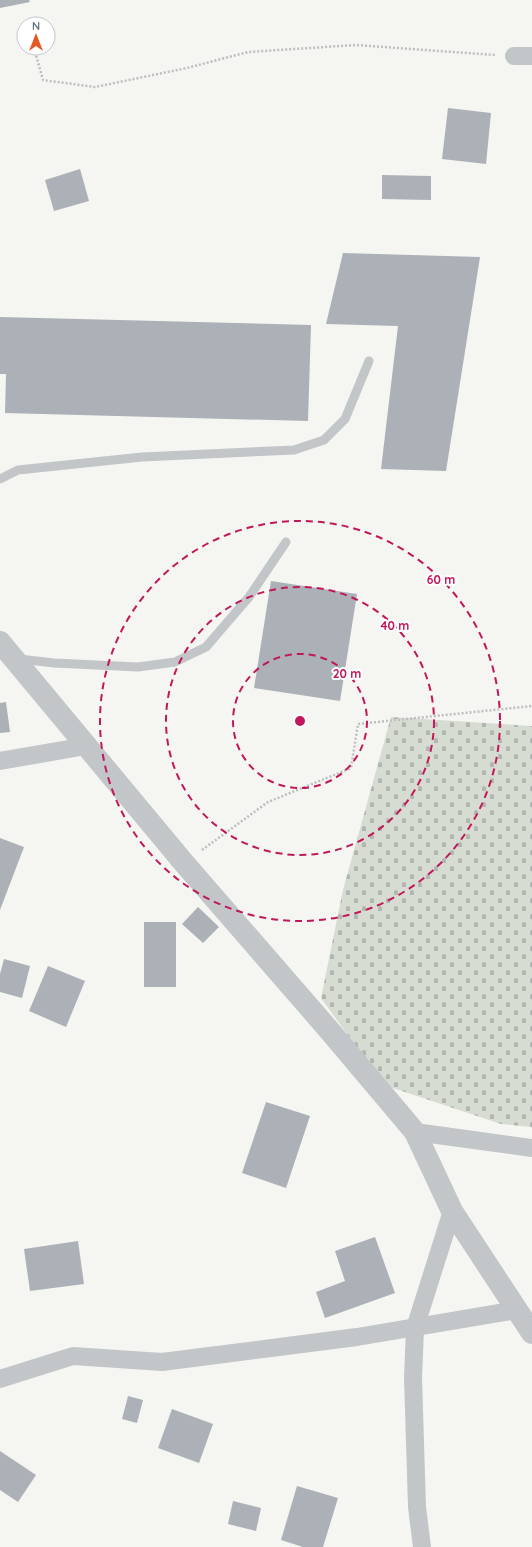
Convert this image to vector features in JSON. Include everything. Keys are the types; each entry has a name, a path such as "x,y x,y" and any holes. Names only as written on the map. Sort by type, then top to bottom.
{"street":[{"path":"514,56 532,56"},
{"path":"0,642 184,863 329,1030 415,1132 452,1211 532,1333"},
{"path":"0,761 86,746"},
{"path":"415,1132 532,1148"},
{"path":"422,1547 417,1507 413,1378 415,1328 452,1211"},
{"path":"0,1380 73,1356 162,1362 415,1328 517,1310"}],"lane":[{"path":"0,479 18,470 134,458 294,450 324,440 345,418 369,361"},
{"path":"14,659 54,663 138,667 175,662 206,647 249,596 286,542"}],"path":[{"path":"36,56 43,80 95,87 187,68 248,52 356,45 514,56"},
{"path":"184,863 268,802 351,768 358,724 532,706"}],"green space":[{"path":"391,717 532,726 532,1127 501,1124 384,1085 321,998 343,890"}],"building":[{"path":"0,0 29,0 30,2 0,8"},
{"path":"448,108 491,113 486,164 442,159"},
{"path":"80,169 89,201 54,211 45,180"},
{"path":"382,175 431,176 431,200 382,199"},
{"path":"343,253 480,257 446,471 381,469 398,326 326,324"},
{"path":"0,317 311,325 308,421 5,413 6,374 0,374"},
{"path":"271,581 357,594 340,701 254,688"},
{"path":"6,702 10,732 0,733 0,703"},
{"path":"0,838 24,847 0,910"},
{"path":"198,907 219,927 203,943 182,924"},
{"path":"144,922 176,922 176,987 144,987"},
{"path":"4,959 30,966 22,998 0,992 0,974"},
{"path":"48,966 85,981 66,1027 29,1011"},
{"path":"266,1102 310,1116 286,1188 242,1173"},
{"path":"375,1237 395,1293 325,1318 316,1292 345,1281 335,1251"},
{"path":"78,1241 84,1284 30,1291 24,1249"},
{"path":"128,1396 143,1400 137,1423 122,1419"},
{"path":"172,1409 213,1424 199,1463 158,1448"},
{"path":"0,1451 36,1475 18,1502 0,1490"},
{"path":"297,1486 338,1498 323,1547 303,1547 281,1540"},
{"path":"233,1501 261,1508 256,1531 228,1524"}]}
